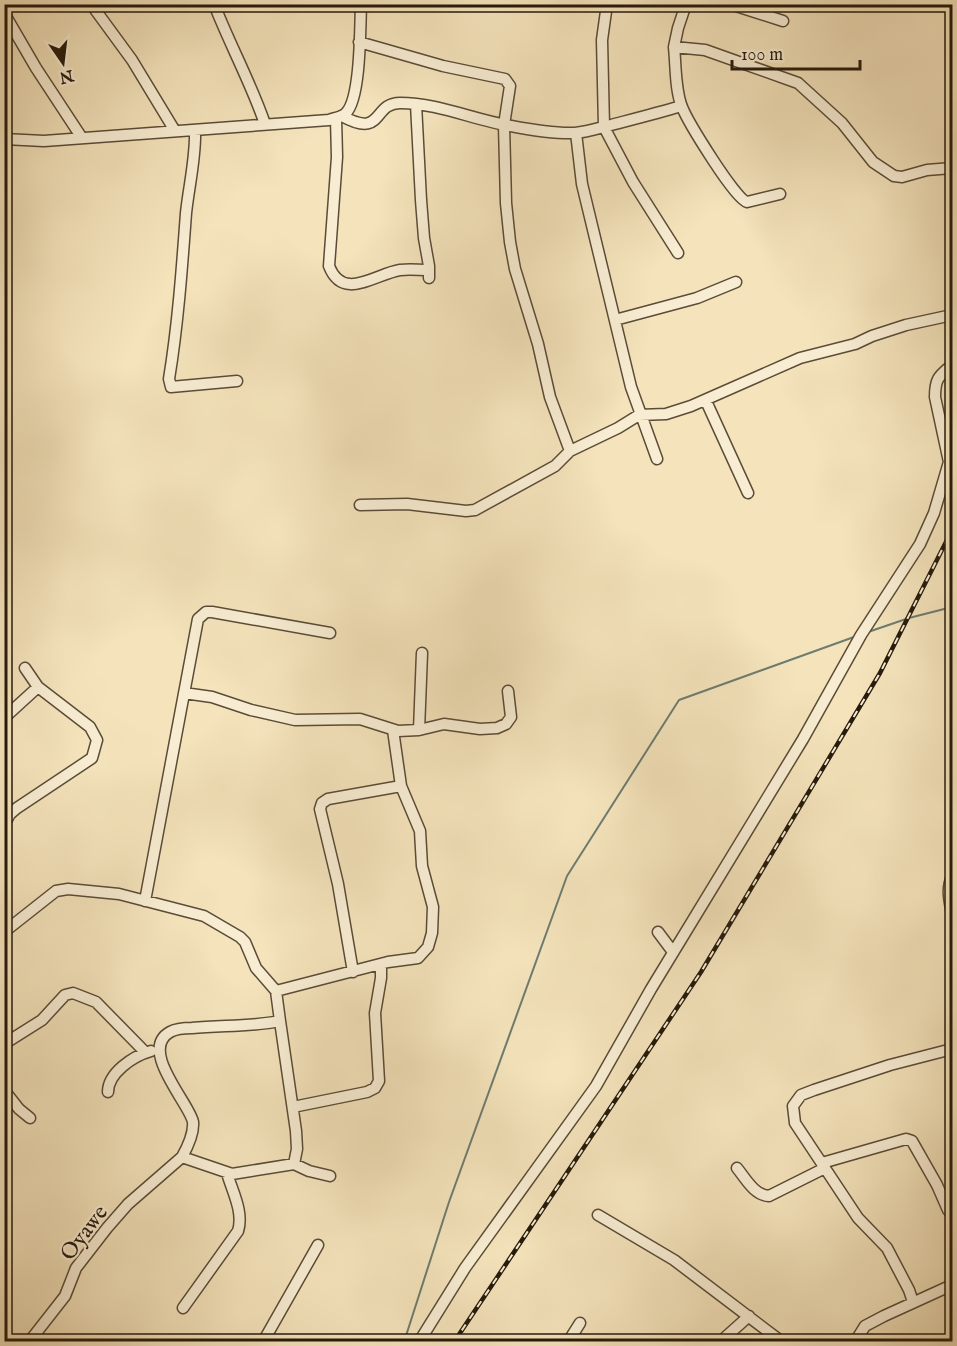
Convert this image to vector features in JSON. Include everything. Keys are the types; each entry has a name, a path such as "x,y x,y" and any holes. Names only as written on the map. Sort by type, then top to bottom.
{"street":[{"path":"91,4 132,60 175,131"},
{"path":"214,4 265,124"},
{"path":"361,4 355,91 351,107 339,117 329,266 334,277 347,285 373,280 400,270 429,274 424,238 416,104"},
{"path":"607,4 602,40 604,127 633,182 678,253"},
{"path":"686,4 674,47 681,106 708,156 742,201 747,202 780,194"},
{"path":"730,4 783,21"},
{"path":"4,13 36,68 82,138"},
{"path":"359,42 443,66 505,79 510,86 504,124 506,203 510,242 515,269 538,344 550,397 570,451"},
{"path":"674,47 705,50 798,83 842,123 873,162 894,176 902,177 927,170 952,168"},
{"path":"4,140 44,141 339,117 366,125 375,121 382,110 393,104 416,104 504,124 576,133 681,106"},
{"path":"195,130 177,330 169,379 171,387 237,381"},
{"path":"576,133 582,184 631,387 639,415 657,459"},
{"path":"615,320 697,298 736,282"},
{"path":"360,505 407,504 475,510 555,466 570,451 618,428 639,415 666,414 706,401 800,358 855,344 906,325 952,315"},
{"path":"419,1341 465,1268 597,1086 673,952 803,739 861,635 920,544 934,513 949,462 935,397 935,386 937,378 952,365"},
{"path":"706,401 748,493"},
{"path":"145,901 198,619 206,612 212,612 330,633"},
{"path":"419,730 422,653"},
{"path":"4,825 10,814 17,808 92,758 97,740 90,727 38,687 25,668"},
{"path":"4,718 38,687"},
{"path":"184,693 212,697 251,710 295,720 360,719 393,729 419,730 444,724 480,729 497,728 506,724 511,717 508,691"},
{"path":"276,991 381,964 411,960 422,955 428,947 433,923 433,907 422,866 420,831 401,786 393,729"},
{"path":"353,972 338,885 320,809 322,803 328,800 401,786"},
{"path":"952,877 949,883 952,915"},
{"path":"4,932 56,891 68,889 119,894 204,916 240,937 245,942 256,968 276,991 293,1107 297,1149 294,1164"},
{"path":"658,932 673,952"},
{"path":"293,1107 367,1092 375,1088 379,1081 375,1013 381,964"},
{"path":"4,1044 42,1020 65,995 73,993 96,1002 145,1052"},
{"path":"280,1021 178,1029 170,1032 161,1041 163,1062 171,1085 191,1115 193,1122 182,1157 226,1173 240,1173 294,1164 309,1172 330,1176"},
{"path":"108,1092 108,1083 131,1060 145,1052 160,1048"},
{"path":"913,1302 886,1248 858,1218 795,1123 793,1106 801,1095 890,1065 952,1049"},
{"path":"4,1090 19,1109 30,1118"},
{"path":"737,1168 759,1194 765,1196 824,1166 906,1139 912,1141 952,1214"},
{"name":"Oyawe","path":"29,1341 65,1296 80,1262 107,1228 128,1204 182,1157"},
{"path":"183,1308 238,1231 240,1213 226,1173"},
{"path":"598,1215 674,1260 782,1341"},
{"path":"263,1341 318,1245"},
{"path":"855,1341 865,1326 952,1285"},
{"path":"720,1341 749,1316"},
{"path":"572,1340 580,1323"}],"waterway":[{"path":"868,632 952,607"},
{"path":"404,1342 449,1202 567,876 679,700 854,637"}],"railway":[{"path":"454,1342 701,972 880,673 952,530"}]}
